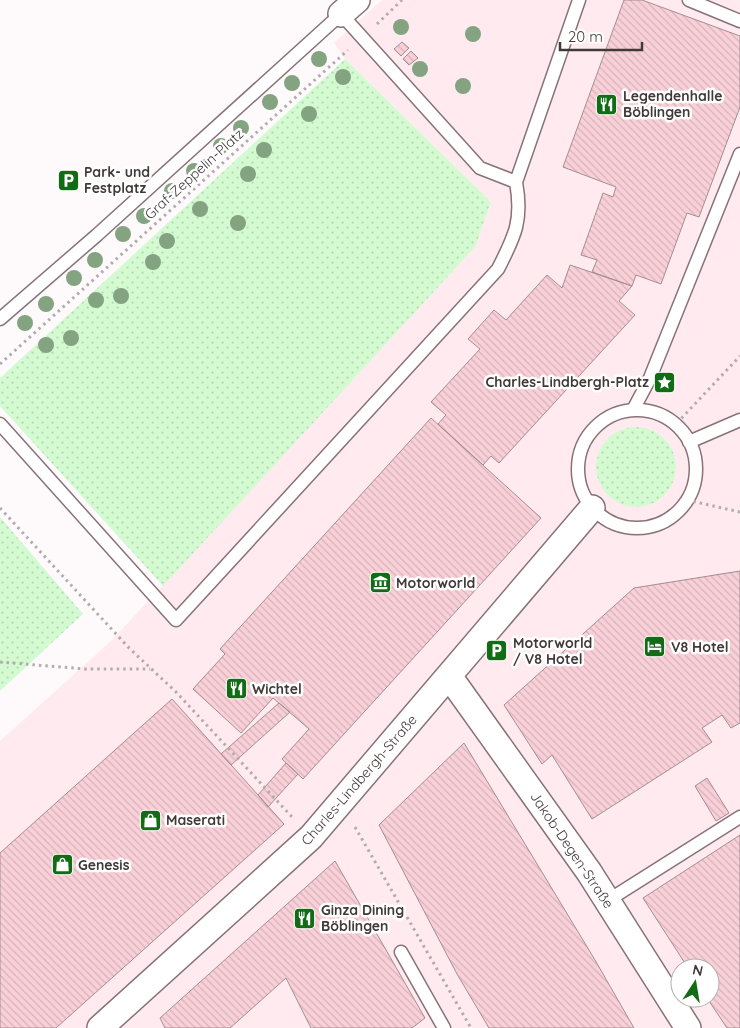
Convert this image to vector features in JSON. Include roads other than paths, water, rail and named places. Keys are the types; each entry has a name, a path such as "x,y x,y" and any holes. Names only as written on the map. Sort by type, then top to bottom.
{"street":[{"name":"Charles-Lindbergh-Straße","path":"107,1026 311,838 592,508"},
{"name":"Jakob-Degen-Straße","path":"449,676 589,872 688,1028"}],"lane":[{"path":"0,424 176,620 498,269 515,236 520,205 516,182 579,0"},
{"path":"689,0 740,21"},
{"path":"0,319 97,235 349,7 362,37 480,168 516,182"},
{"path":"633,410 650,378 740,154"},
{"path":"633,410 647,410 677,423 690,442 696,461 695,481 687,500 672,516 653,526 631,528 610,522 592,508 582,492 577,474 578,455 586,438 598,423 614,414 633,410"},
{"path":"690,442 740,420"},
{"path":"607,901 740,817"},
{"path":"401,952 444,1028"}],"place":[{"name":"Legendenhalle Böblingen","path":"607,104"},
{"name":"Park- und Festplatz","path":"68,180"},
{"name":"Charles-Lindbergh-Platz","path":"665,382"},
{"name":"Motorworld","path":"380,583"},
{"name":"V8 Hotel","path":"655,647"},
{"name":"Motorworld / V8 Hotel","path":"497,651"},
{"name":"Wichtel","path":"236,689"},
{"name":"Maserati","path":"150,820"},
{"name":"Genesis","path":"62,865"},
{"name":"Ginza Dining Böblingen","path":"305,918"}]}
